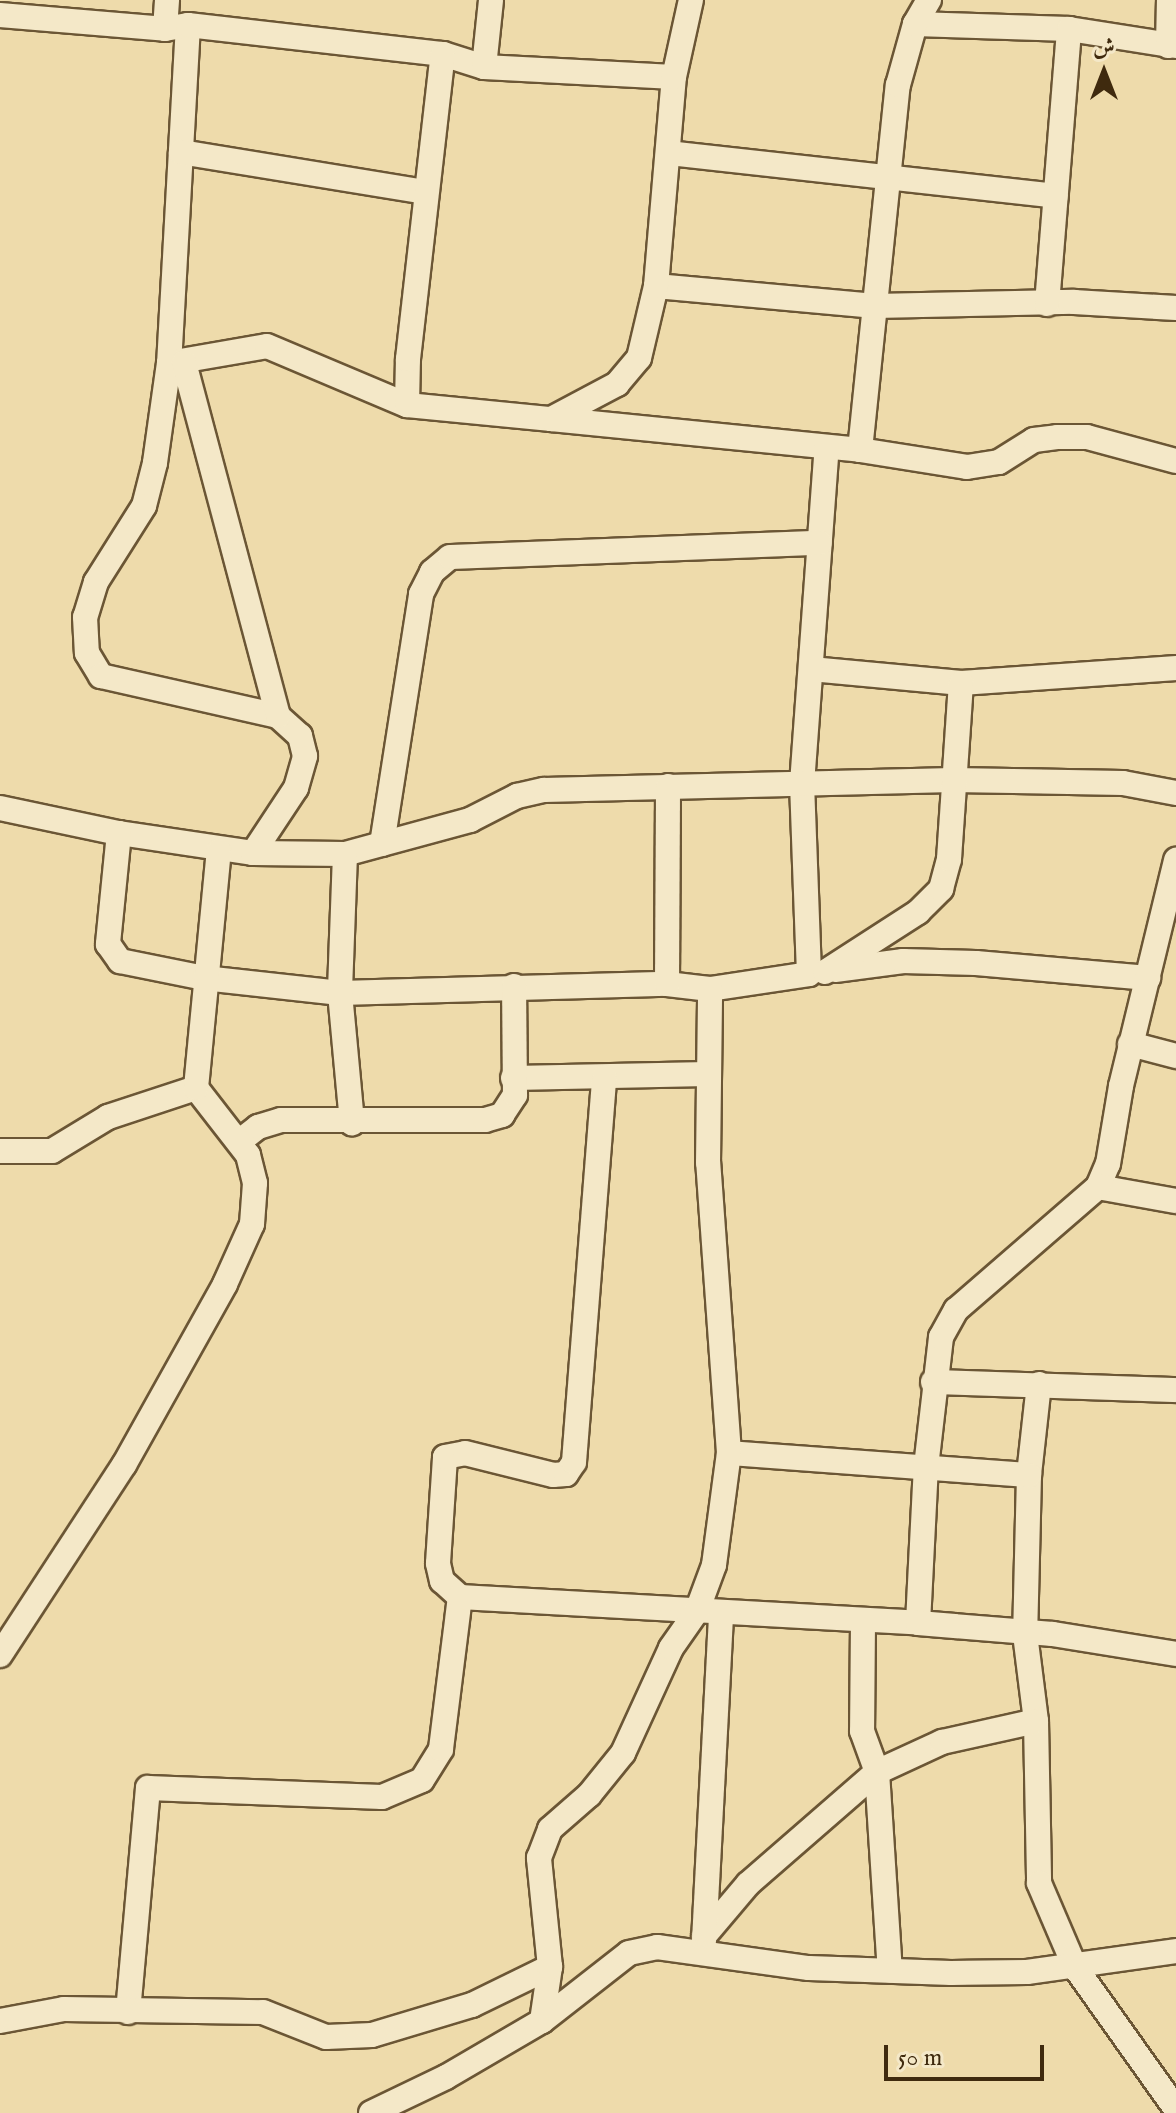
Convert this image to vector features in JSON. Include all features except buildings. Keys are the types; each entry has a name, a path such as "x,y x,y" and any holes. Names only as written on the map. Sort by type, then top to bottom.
{"street":[{"path":"167,0 176,27 181,152 177,362 144,506 96,582 85,617 87,653 101,676 278,716 300,736 305,756 296,788 253,853"},
{"path":"484,67 491,0"},
{"path":"551,419 617,384 639,358 656,286 674,77 691,0"},
{"path":"860,450 898,85 915,24 929,0"},
{"path":"915,24 1069,29 1172,46 1169,0"},
{"path":"0,15 32,10 443,54 484,67 674,77"},
{"path":"1047,304 1069,29"},
{"path":"407,405 426,192 443,54"},
{"path":"181,152 426,192"},
{"path":"668,153 1056,196"},
{"path":"656,286 875,306 1047,304 1176,308"},
{"path":"177,362 267,346 407,405 860,450 982,467 1034,440 1087,437 1176,461"},
{"path":"177,362 278,716"},
{"path":"817,973 802,784 827,447"},
{"path":"382,844 421,594 432,572 450,557 820,543"},
{"path":"811,669 961,683 1176,668"},
{"path":"817,973 918,912 941,889 949,859 961,683"},
{"path":"0,808 219,851 345,854 470,820 517,796 544,790 953,780 1123,783 1176,793"},
{"path":"667,984 668,786"},
{"path":"119,833 108,944 112,956 204,978 340,993 667,984 710,989 903,961 1148,978"},
{"path":"0,1655 124,1465 244,1243 255,1183 240,1141 196,1088 204,978 219,851"},
{"path":"345,854 340,993 352,1123"},
{"path":"918,1623 926,1467 933,1382 941,1337 956,1310 1098,1187 1108,1164 1130,1044 1171,905 1176,860"},
{"path":"240,1141 269,1121 485,1120 502,1115 515,1095 514,986"},
{"path":"704,1945 709,1612 729,1453 708,1163 710,989"},
{"path":"1130,1044 1176,1056"},
{"path":"513,1078 708,1074"},
{"path":"604,1077 574,1462 566,1474 553,1475 465,1453 445,1457 438,1563 442,1581 460,1597 918,1623 1176,1654"},
{"path":"0,1151 52,1151 108,1117 196,1088"},
{"path":"1098,1187 1176,1201"},
{"path":"933,1382 1176,1390"},
{"path":"1039,1384 1029,1475 1025,1634 1036,1721 1039,1883 1075,1967 1176,2109"},
{"path":"729,1453 1029,1475"},
{"path":"128,2012 148,1788 382,1797 422,1780 441,1749 460,1597"},
{"path":"542,2021 550,1967 539,1858 550,1829 589,1795 623,1753 671,1648 709,1612"},
{"path":"863,1622 862,1731 877,1772 890,1971"},
{"path":"704,1945 748,1884 877,1772 942,1742 1036,1721"},
{"path":"371,2113 446,2077 542,2021 629,1953 657,1947 704,1945 809,1968 890,1971 1027,1972 1176,1951"},
{"path":"0,2021 64,2009 263,2012 326,2037 372,2035 472,2005 550,1967"}]}
